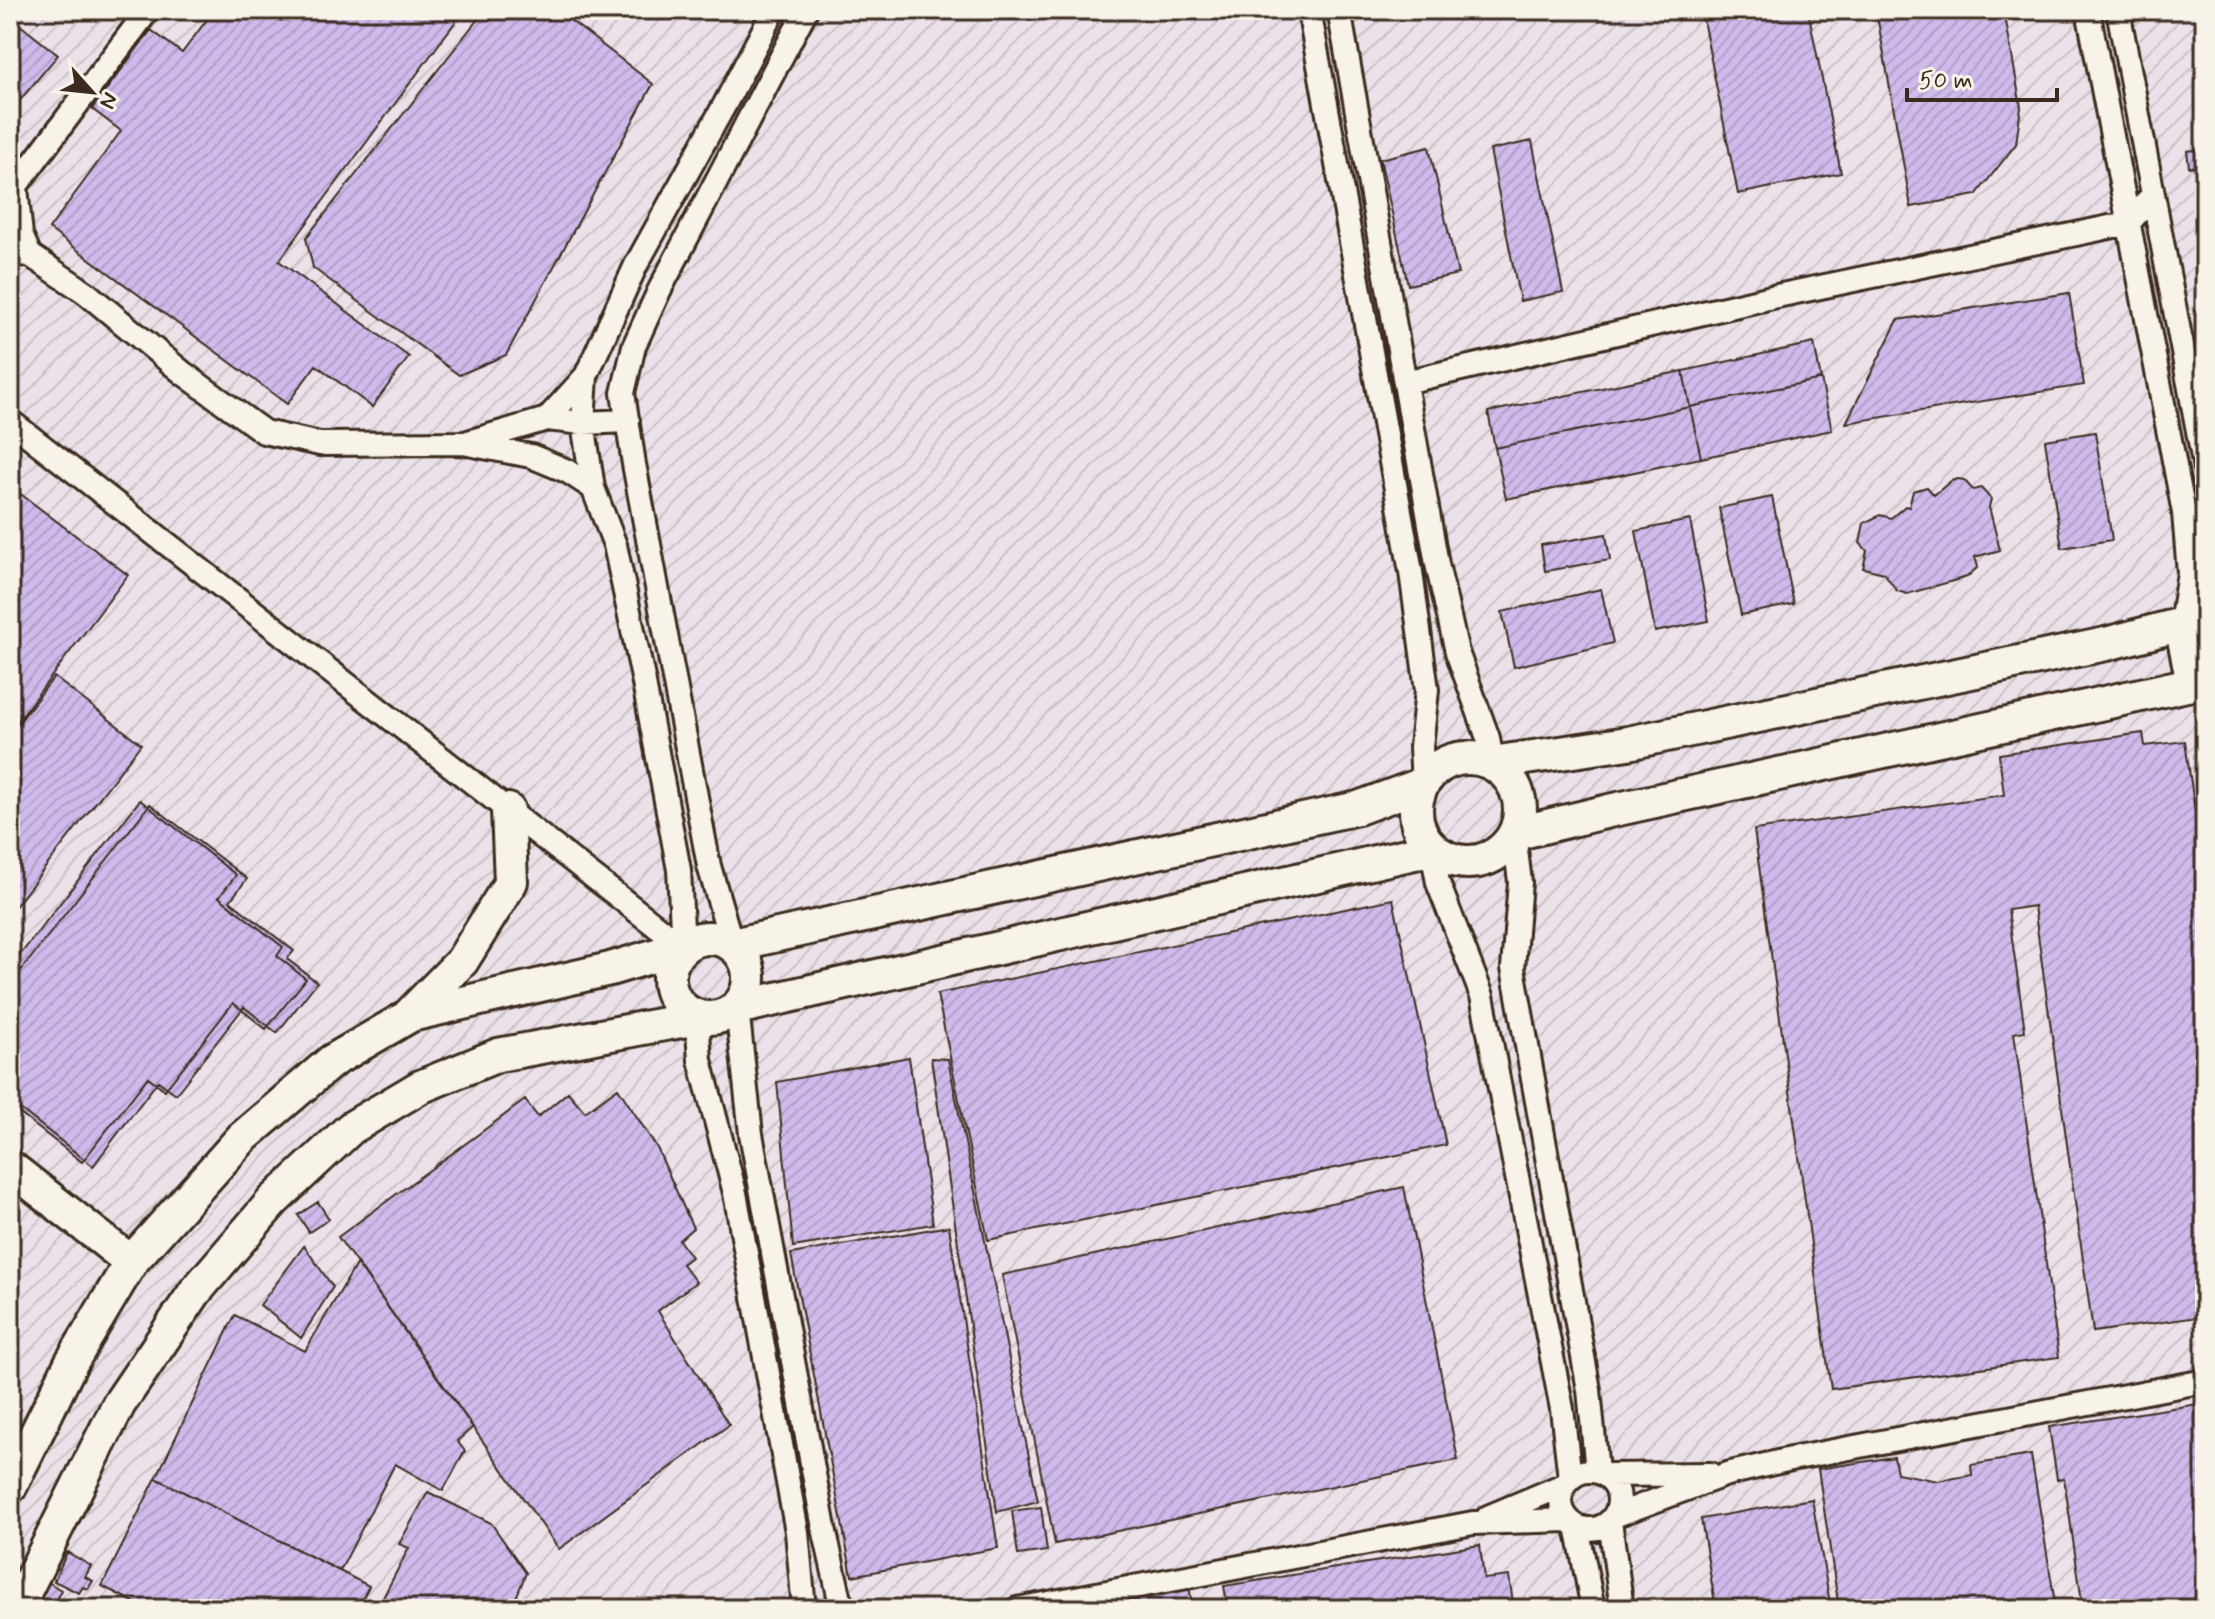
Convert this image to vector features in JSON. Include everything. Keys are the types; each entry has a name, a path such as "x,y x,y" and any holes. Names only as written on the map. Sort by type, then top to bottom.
{"street":[{"path":"148,10 13,191 21,235 20,254 85,292 183,373 264,432 320,444 463,443 531,456 567,471 593,488"},
{"path":"547,419 586,376 636,265 774,10"},
{"path":"732,945 709,866 623,393 634,346 659,291 806,10"},
{"path":"732,945 1358,808 1423,784 1441,765 1458,759 1475,758 1492,763 1508,776 1519,798 1519,818 1510,842 1497,854 1465,863 1447,859 1432,849 1421,834 1416,813 1423,784 1421,747 1427,690 1411,572 1309,10"},
{"path":"1339,10 1437,564 1457,652 1488,738 1492,763"},
{"path":"1514,834 2199,682 2184,513 2088,10"},
{"path":"2118,10 2205,468"},
{"path":"1405,382 1772,297 2129,223 2153,194"},
{"path":"586,376 583,423 593,488 615,545 679,870 683,947 669,969 669,984 675,1002 697,1018"},
{"path":"463,443 547,419 583,423 628,421"},
{"path":"10,421 683,947"},
{"path":"1492,763 1628,743 2106,644 2193,621"},
{"path":"10,1487 71,1363 131,1262 242,1138 332,1061 406,1018 462,961 511,882 508,810"},
{"path":"1514,834 1520,882 1513,968 1589,1390 1601,1473 1614,1482 1618,1492 1619,1501 1612,1519 1622,1609"},
{"path":"16,1609 119,1404 195,1292 273,1201 351,1128 420,1087 498,1055 697,1018 720,1018 737,1008 1432,849"},
{"path":"1432,849 1438,883 1482,996 1562,1409 1567,1482 1561,1504 1573,1523 1593,1609"},
{"path":"406,1018 610,969 683,947 696,940 723,940 745,960 750,977 745,996 737,1008 751,1134 824,1528 842,1609"},
{"path":"697,1018 700,1060 735,1193 797,1532 804,1609"},
{"path":"10,1167 131,1262"},
{"path":"1017,1609 1473,1523 1573,1523 1596,1528 1727,1474 2205,1381"},
{"path":"1473,1523 1567,1482 1587,1470 1601,1473 1727,1474"}],"shaded area":[{"path":"10,10 2205,10 2205,1609 10,1609"}],"building":[{"path":"214,10 464,10 279,261 409,357 372,407 316,365 287,404 49,229 121,131 92,109 151,30 182,53"},
{"path":"485,10 557,10 653,84 506,355 459,375 313,268 306,238"},
{"path":"1701,10 1808,10 1841,173 1738,194"},
{"path":"1876,10 2004,10 2021,107 2016,144 1976,195 1911,207"},
{"path":"10,17 58,55 10,112"},
{"path":"1532,141 1563,292 1520,301 1490,150"},
{"path":"1429,147 1458,274 1408,285 1380,159"},
{"path":"2205,149 2205,165 2189,167 2187,151"},
{"path":"2069,293 2084,385 1846,423 1898,320"},
{"path":"1814,343 1821,379 1690,407 1683,371"},
{"path":"1683,371 1690,407 1495,448 1488,412"},
{"path":"1821,379 1832,430 1701,458 1690,407"},
{"path":"1690,407 1701,458 1506,499 1495,448"},
{"path":"2095,432 2112,540 2062,548 2045,440"},
{"path":"1958,479 1964,480 1973,490 1981,488 1991,499 1989,507 2000,550 1975,557 1978,567 1967,577 1907,594 1897,591 1884,573 1863,568 1867,551 1860,543 1864,523 1880,515 1891,518 1905,506 1909,507 1913,491 1927,487 1934,495"},
{"path":"10,486 128,575 10,731"},
{"path":"1772,497 1794,604 1741,615 1719,508"},
{"path":"1690,520 1709,621 1655,632 1636,531"},
{"path":"1606,534 1610,560 1545,571 1541,545"},
{"path":"1601,589 1613,643 1514,667 1502,612"},
{"path":"54,677 141,744 10,913 10,734"},
{"path":"2143,733 2145,746 2185,741 2205,882 2205,1316 2093,1332 2034,906 2008,910 2025,1031 2014,1033 2059,1357 1831,1389 1754,830 2004,795 1999,754"},
{"path":"140,800 236,875 219,897 283,947 277,956 306,979 266,1029 233,1003 165,1090 148,1077 82,1162 10,1106 10,968"},
{"path":"150,804 247,879 230,901 294,951 287,959 317,982 277,1033 244,1007 176,1094 158,1081 93,1166 10,1101 10,985"},
{"path":"1393,899 1446,1145 988,1240 937,994"},
{"path":"909,1057 933,1224 793,1247 777,1082"},
{"path":"931,1058 948,1059 1038,1501 997,1512"},
{"path":"618,1088 657,1148 693,1228 679,1240 691,1257 682,1264 696,1282 658,1311 729,1425 559,1549 338,1237 525,1100 538,1117 568,1092 585,1112"},
{"path":"1404,1187 1458,1460 1055,1544 1002,1275"},
{"path":"318,1202 329,1219 309,1232 298,1215"},
{"path":"949,1226 998,1548 852,1576 791,1254"},
{"path":"304,1246 333,1287 301,1338 260,1305"},
{"path":"357,1263 473,1427 457,1441 465,1451 443,1491 395,1464 340,1571 156,1478 235,1315 305,1351"},
{"path":"2205,1403 2205,1609 2083,1609 2064,1478 2057,1479 2049,1427"},
{"path":"2031,1455 2056,1609 1839,1609 1818,1469 1894,1457 1897,1473 1938,1481 1972,1475 1971,1465"},
{"path":"156,1478 369,1586 357,1609 147,1609 102,1586"},
{"path":"428,1492 491,1523 526,1573 514,1609 377,1609 409,1548 399,1544"},
{"path":"1812,1499 1831,1609 1716,1609 1701,1519"},
{"path":"1041,1507 1047,1551 1018,1555 1012,1511"},
{"path":"1480,1545 1484,1579 1509,1576 1514,1609 1228,1609 1224,1586"},
{"path":"67,1552 91,1566 85,1577 93,1581 88,1589 83,1587 79,1593 54,1581"},
{"path":"48,1582 61,1590 51,1609 35,1609"},
{"path":"1189,1586 1193,1609 1078,1609"}]}
